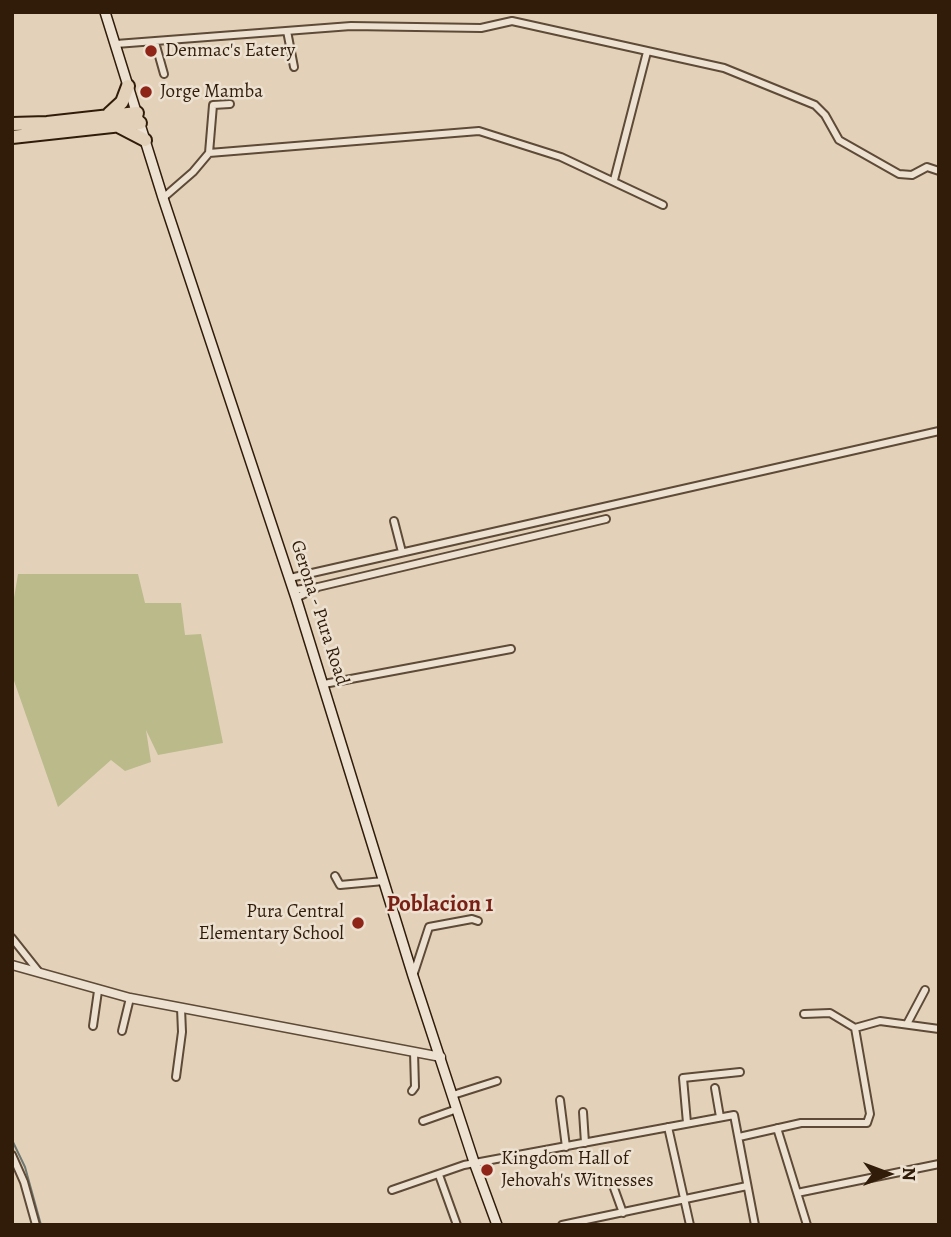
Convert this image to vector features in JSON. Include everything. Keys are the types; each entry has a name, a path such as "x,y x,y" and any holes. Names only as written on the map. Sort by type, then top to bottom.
{"highway":[{"path":"109,114 122,102 128,86"},
{"path":"12,124 109,114 139,118"},
{"path":"12,115 58,121"},
{"path":"12,137 116,126 139,118"},
{"path":"116,126 145,139"}],"main road":[{"name":"Gerona - Pura Road","path":"106,12 163,198 324,684 413,976 497,1225"}],"street":[{"path":"116,44 351,26 481,28 512,21 718,66 814,105 825,116 839,140 899,174 912,175 927,167 939,171"},
{"path":"287,31 294,67"},
{"path":"155,42 164,74"},
{"path":"614,180 647,52"},
{"path":"163,198 193,172 209,153 213,105 230,104"},
{"path":"209,153 479,131 561,157 663,205"},
{"path":"290,578 939,431"},
{"path":"295,594 606,519"},
{"path":"394,521 402,552"},
{"path":"324,684 512,649"},
{"path":"335,876 340,885 384,881"},
{"path":"413,976 429,927 472,919 478,921"},
{"path":"12,938 40,974"},
{"path":"12,965 130,998 441,1057"},
{"path":"907,1024 925,990"},
{"path":"93,1026 98,991"},
{"path":"122,1031 130,998"},
{"path":"176,1077 182,1032 181,1007"},
{"path":"804,1014 830,1013 855,1028 880,1021 939,1029"},
{"path":"738,1137 801,1123 863,1124 869,1121 855,1028"},
{"path":"412,1091 415,1087 414,1052"},
{"path":"687,1124 683,1078 740,1072"},
{"path":"453,1095 497,1081"},
{"path":"715,1088 720,1117"},
{"path":"560,1100 566,1147"},
{"path":"423,1121 457,1110"},
{"path":"583,1112 585,1143"},
{"path":"392,1190 464,1165 734,1115 754,1224"},
{"path":"668,1127 690,1225"},
{"path":"777,1128 807,1225"},
{"path":"12,1156 24,1182 36,1225"},
{"path":"797,1193 939,1164"},
{"path":"439,1175 457,1225"},
{"path":"562,1225 747,1186"},
{"path":"614,1188 623,1213"}],"green space":[{"path":"18,574 138,574 145,603 181,603 185,635 201,634 223,743 158,755 146,730 151,762 125,771 111,760 58,807 12,675 12,610"}],"waterway":[{"path":"12,1140 25,1167 41,1225"}],"place":[{"name":"Denmac's Eatery","path":"151,51"},
{"name":"Jorge Mamba","path":"146,92"},
{"name":"Pura Central Elementary School","path":"358,923"},
{"name":"Kingdom Hall of Jehovah's Witnesses","path":"487,1170"}],"district":[{"name":"Poblacion 1","path":"440,905"}]}
